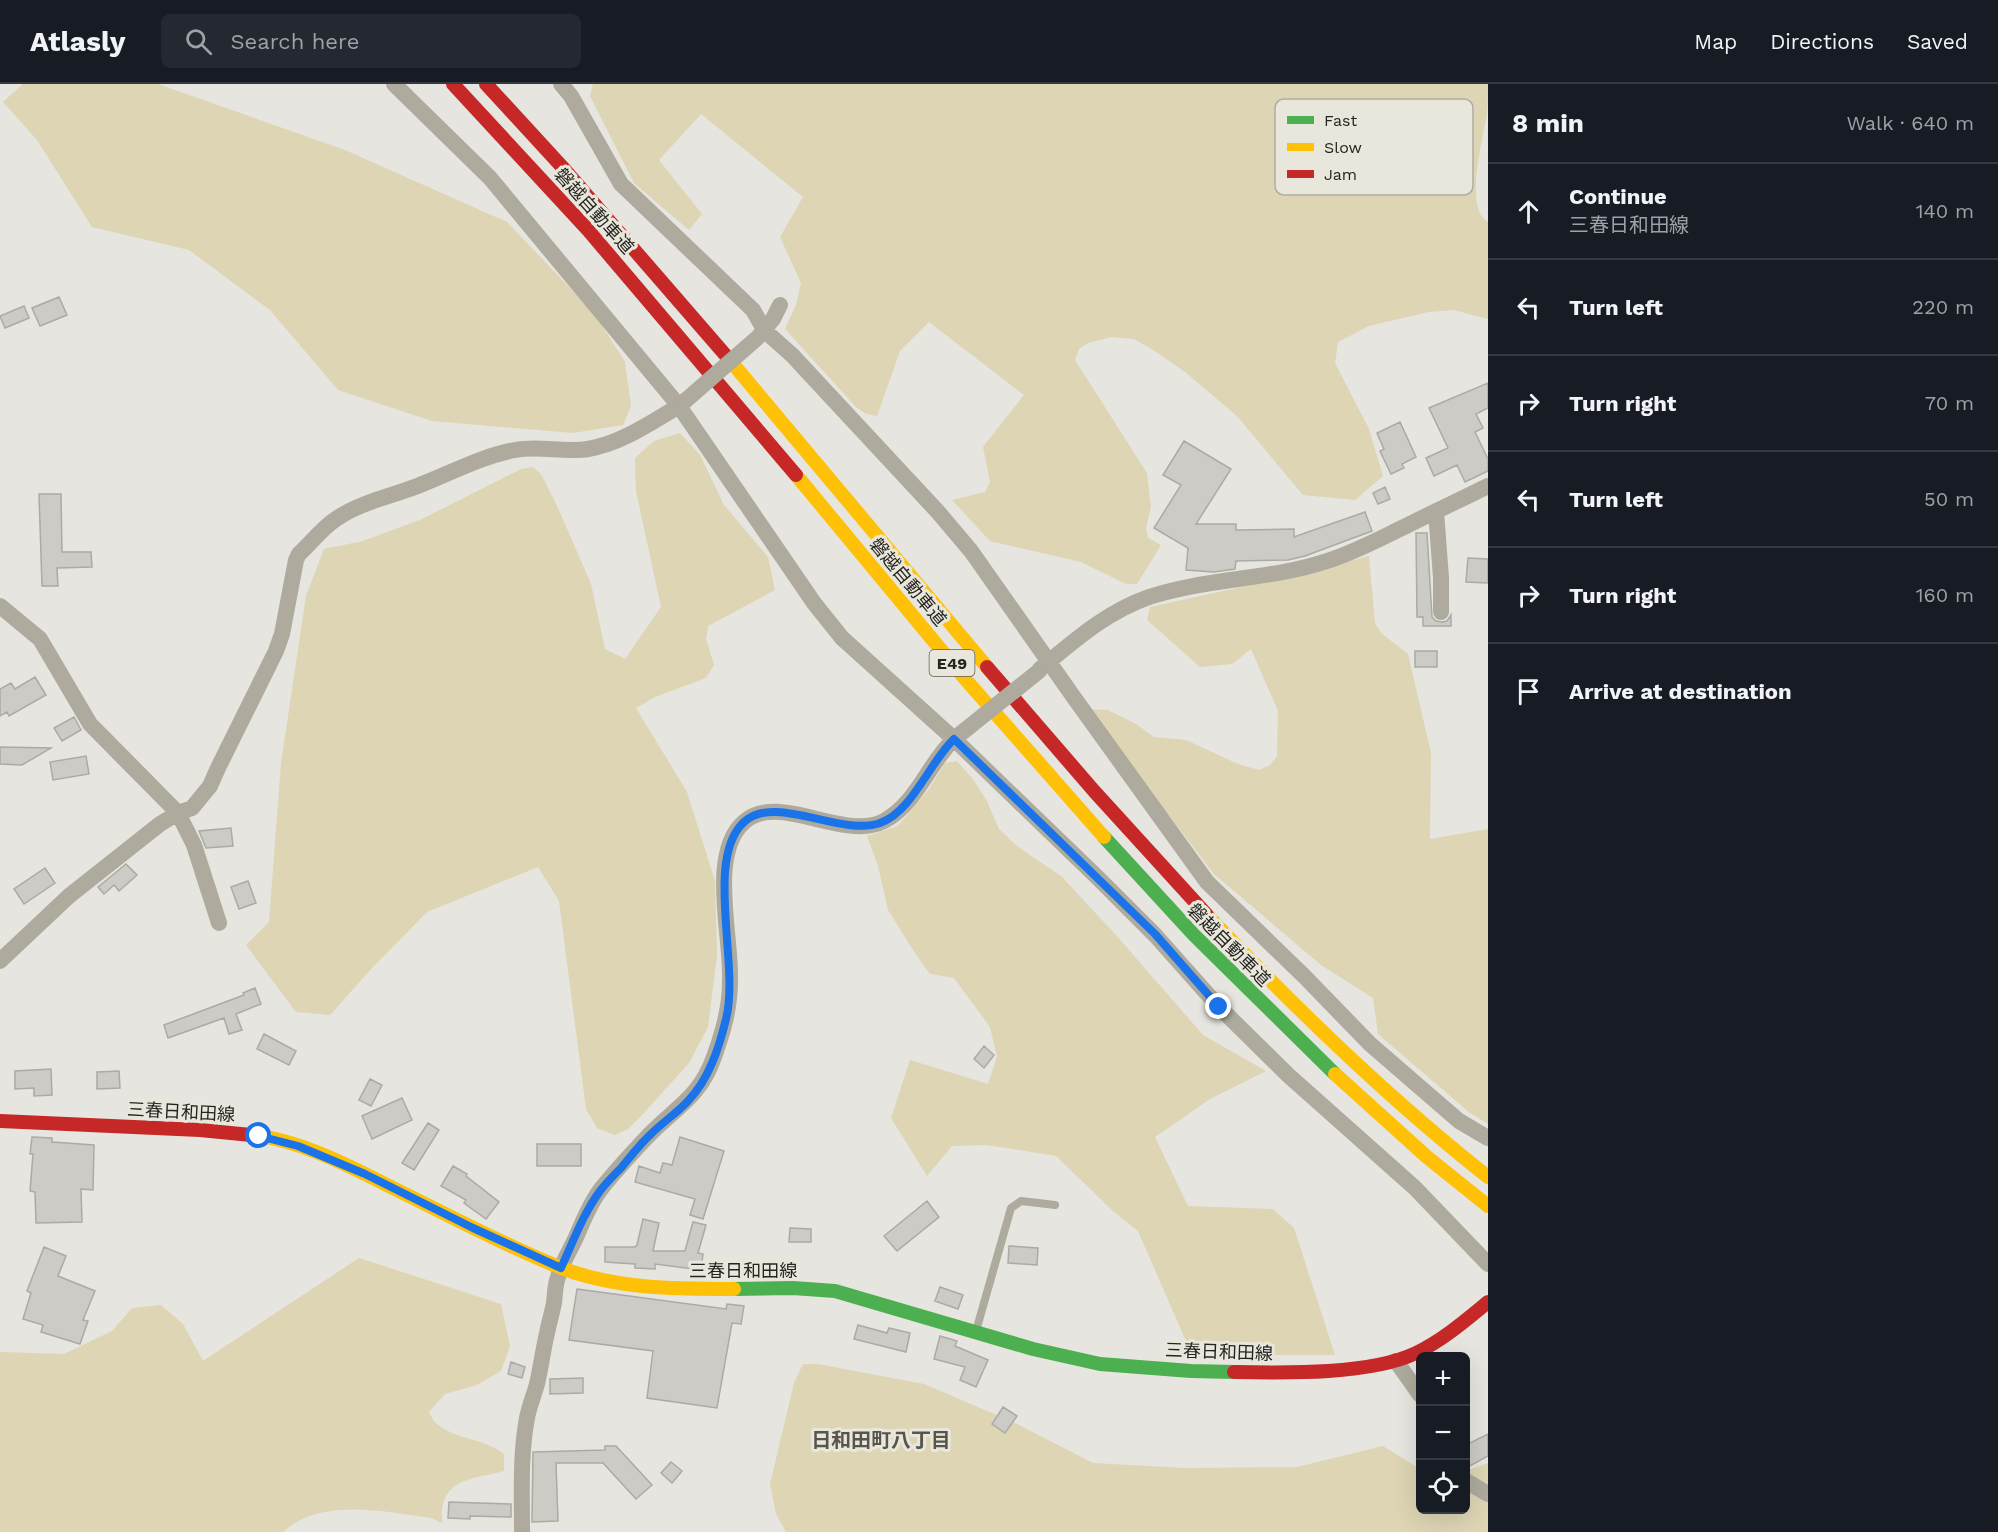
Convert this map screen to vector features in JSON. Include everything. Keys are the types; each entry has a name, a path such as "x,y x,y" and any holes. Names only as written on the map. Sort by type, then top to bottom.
{"main road":[{"name":"磐越自動車道","path":"453,84 550,188 670,324 984,701 1164,904 1296,1038 1387,1122 1488,1206"},
{"name":"磐越自動車道","path":"486,84 562,166 680,301 999,684 1178,885 1317,1026 1401,1104 1488,1177"},
{"name":"三春日和田線","path":"0,1121 230,1132 259,1136 298,1146 365,1174 473,1228 561,1268 607,1281 675,1289 793,1288 835,1291 1033,1348 1100,1364 1179,1370 1299,1372 1366,1366 1396,1361 1418,1352 1437,1341 1488,1302"}],"street":[{"path":"394,84 490,178 682,404 814,603 842,638 954,739 1155,934 1219,1007 1280,1068 1415,1188 1488,1264"},
{"path":"561,84 571,96 621,184 753,310 760,335 792,355 938,512 971,551 1044,666 1207,882 1370,1044 1459,1121 1488,1138"},
{"path":"0,961 69,896 160,824 192,808 210,786 279,642 296,560 335,519 364,504 420,485 483,459 514,450 587,449 618,441 682,404 760,335 780,305"},
{"path":"522,1532 523,1467 527,1418 537,1383 561,1268 587,1212 601,1190 650,1134 689,1100 706,1076 727,1017 731,979 724,879 725,858 729,841 745,820 760,814 777,812 796,814 841,825 867,826 882,822 897,812 912,797 934,761 954,739 1085,631 1110,616 1148,598 1171,591 1285,572 1328,561 1368,545 1488,486"},
{"path":"1436,511 1441,612"},
{"path":"0,606 40,639 90,724 178,813 194,844 219,923"},
{"path":"1396,1361 1416,1389"},
{"path":"1470,1483 1488,1494"}],"lane":[{"path":"975,1332 1011,1208 1021,1201 1055,1205"}],"shaded area":[{"path":"23,84 158,84 345,150 507,222 594,313 625,362 631,406 623,425 573,433 432,421 338,390 270,310 189,250 92,227 37,140 3,102"},
{"path":"593,84 1488,84 1487,113 1479,154 1476,188 1481,215 1488,222 1488,319 1454,310 1428,312 1369,326 1338,342 1335,363 1369,429 1383,476 1355,500 1303,495 1237,416 1185,372 1134,339 1111,337 1088,343 1079,349 1075,360 1147,473 1151,507 1146,528 1148,538 1161,545 1137,584 1126,584 1081,562 990,541 952,500 985,492 990,482 983,447 1024,395 929,322 900,351 877,416 866,414 856,407 785,329 796,305 801,283 780,237 803,197 701,114 659,160 702,214 689,230 634,183 590,96"},
{"path":"680,433 700,455 724,505 768,557 775,590 708,626 706,639 714,665 706,678 655,697 636,708 687,792 715,881 717,955 708,1027 689,1063 628,1129 615,1135 597,1128 586,1109 559,901 538,867 427,912 330,1015 296,1012 246,945 269,922 281,763 306,596 324,549 363,541 422,519 521,469 533,467 541,474 558,508 591,584 605,649 625,659 661,607 636,491 635,458 654,441"},
{"path":"1369,556 1375,623 1381,633 1408,654 1431,753 1430,839 1488,829 1488,1124 1470,1113 1378,1034 1373,998 1321,965 1214,874 1087,709 1108,710 1136,724 1154,737 1186,740 1238,764 1259,770 1270,765 1277,756 1278,711 1251,649 1232,664 1200,667 1147,620 1150,607 1310,572"},
{"path":"957,761 987,801 999,829 1018,847 1061,876 1203,1035 1266,1071 1210,1099 1155,1137 1188,1206 1273,1209 1294,1228 1335,1355 1192,1355 1138,1231 1114,1212 1056,1156 987,1145 952,1146 927,1176 891,1118 910,1060 988,1084 997,1057 990,1027 954,978 930,974 888,910 878,866 867,836 898,826 929,789 945,763"},
{"path":"359,1258 501,1304 510,1346 501,1371 477,1385 445,1394 429,1412 434,1421 445,1429 488,1445 504,1454 504,1471 459,1483 451,1489 442,1508 442,1523 431,1518 354,1510 316,1514 298,1521 283,1532 0,1532 0,1352 64,1354 112,1331 132,1308 161,1305 183,1324 203,1361"},
{"path":"803,1364 818,1364 924,1384 1013,1422 1093,1463 1185,1468 1297,1467 1383,1446 1416,1467 1416,1514 1470,1514 1470,1470 1488,1463 1488,1532 786,1532 776,1514 770,1484 794,1383"}],"building":[{"path":"59,297 67,315 40,326 32,308"},
{"path":"24,306 29,318 5,328 0,316"},
{"path":"1488,383 1488,408 1476,414 1483,428 1475,432 1488,459 1488,471 1465,482 1457,465 1434,476 1426,458 1448,448 1429,408"},
{"path":"1400,422 1416,457 1402,464 1404,468 1391,474 1380,451 1384,449 1377,433"},
{"path":"1184,441 1231,469 1196,524 1236,524 1236,530 1294,529 1294,537 1365,512 1372,531 1288,560 1236,561 1235,569 1214,572 1186,570 1188,548 1154,528 1181,485 1163,475"},
{"path":"1385,487 1390,499 1378,504 1373,493"},
{"path":"39,494 61,494 62,552 91,552 92,567 57,568 58,586 42,586"},
{"path":"1416,533 1427,533 1432,617 1442,622 1447,621 1451,615 1451,626 1423,626 1423,617 1417,617"},
{"path":"1468,558 1488,559 1488,583 1466,582"},
{"path":"1415,651 1437,651 1437,667 1415,667"},
{"path":"35,677 46,695 9,716 7,712 0,716 0,689 11,683 15,689"},
{"path":"74,717 81,730 62,741 54,728"},
{"path":"0,747 51,748 22,765 0,764"},
{"path":"86,756 89,774 53,780 50,762"},
{"path":"231,828 233,846 206,848 199,831"},
{"path":"126,864 137,875 119,891 114,885 104,894 98,887"},
{"path":"45,868 55,883 24,904 14,889"},
{"path":"248,881 256,903 239,909 231,887"},
{"path":"255,988 261,1004 236,1014 242,1030 229,1034 224,1018 168,1038 164,1025 244,995 243,993"},
{"path":"264,1034 296,1051 289,1065 257,1049"},
{"path":"984,1046 994,1055 984,1068 974,1059"},
{"path":"51,1069 52,1095 34,1096 34,1088 15,1089 15,1071"},
{"path":"119,1071 120,1088 97,1089 97,1072"},
{"path":"370,1079 382,1085 371,1106 359,1100"},
{"path":"402,1098 412,1120 372,1139 362,1116"},
{"path":"428,1123 439,1130 414,1170 402,1163"},
{"path":"32,1137 52,1138 52,1142 94,1145 93,1190 81,1189 82,1222 36,1223 35,1192 30,1191"},
{"path":"680,1137 724,1151 703,1219 690,1215 695,1199 635,1182 639,1166 660,1173 663,1163 672,1165"},
{"path":"537,1144 581,1144 581,1166 537,1166"},
{"path":"453,1166 467,1174 466,1176 499,1202 486,1219 464,1203 466,1200 441,1186"},
{"path":"927,1201 939,1217 897,1251 884,1236"},
{"path":"643,1219 659,1223 653,1251 685,1251 693,1222 706,1225 698,1253 703,1254 701,1270 655,1264 655,1269 635,1268 635,1264 605,1262 605,1247 635,1247 637,1245"},
{"path":"790,1228 811,1229 811,1242 789,1242"},
{"path":"1009,1246 1038,1248 1037,1265 1008,1263"},
{"path":"44,1247 66,1256 58,1276 95,1291 83,1320 88,1321 80,1344 41,1332 43,1325 23,1319 31,1293 27,1291"},
{"path":"940,1287 963,1295 958,1309 935,1301"},
{"path":"577,1289 726,1309 727,1304 744,1306 741,1324 732,1323 717,1408 647,1398 653,1351 569,1340"},
{"path":"858,1325 887,1333 889,1328 910,1333 906,1352 854,1339"},
{"path":"940,1336 957,1341 955,1346 988,1360 976,1387 960,1380 965,1367 934,1359"},
{"path":"511,1362 525,1367 522,1378 508,1374"},
{"path":"583,1378 583,1393 550,1394 550,1379"},
{"path":"1003,1407 1017,1416 1005,1433 992,1424"},
{"path":"1488,1434 1488,1456 1470,1466 1470,1460 1470,1443"},
{"path":"605,1446 616,1446 652,1485 636,1499 603,1463 556,1463 558,1521 532,1522 533,1452 605,1450"},
{"path":"671,1462 682,1471 672,1483 661,1473"},
{"path":"449,1502 511,1504 511,1517 448,1518"}],"traffic: fast":[{"path":"1104,837 1194,935 1335,1074"},
{"path":"734,1289 793,1288 835,1291 1033,1349 1100,1364 1234,1372"}],"traffic: slow":[{"path":"728,358 987,667"},
{"path":"796,475 966,680 1104,837"},
{"path":"1207,915 1274,984 1378,1084 1488,1177"},
{"path":"1335,1074 1427,1157 1488,1206"},
{"path":"251,1135 289,1143 327,1156 498,1240 580,1274 623,1284 690,1289 734,1289"}],"traffic: jam":[{"path":"453,84 588,230 796,475"},
{"path":"486,84 565,170 728,358"},
{"path":"987,667 1094,791 1207,915"},
{"path":"0,1121 200,1130 251,1135"},
{"path":"1234,1372 1327,1371 1352,1369 1397,1360 1436,1342 1488,1302"}],"district":[{"name":"日和田町八丁目","path":"881,1440"}],"route":[{"path":"259,1136 298,1146 365,1174 473,1228 561,1268 587,1212 601,1190 650,1134 689,1100 706,1076 713,1060 727,1017 731,979 724,879 725,858 729,841 735,832 745,820 760,814 777,812 796,814 841,825 867,826 882,822 897,812 912,797 934,761 954,739 1155,934 1219,1007"}]}
